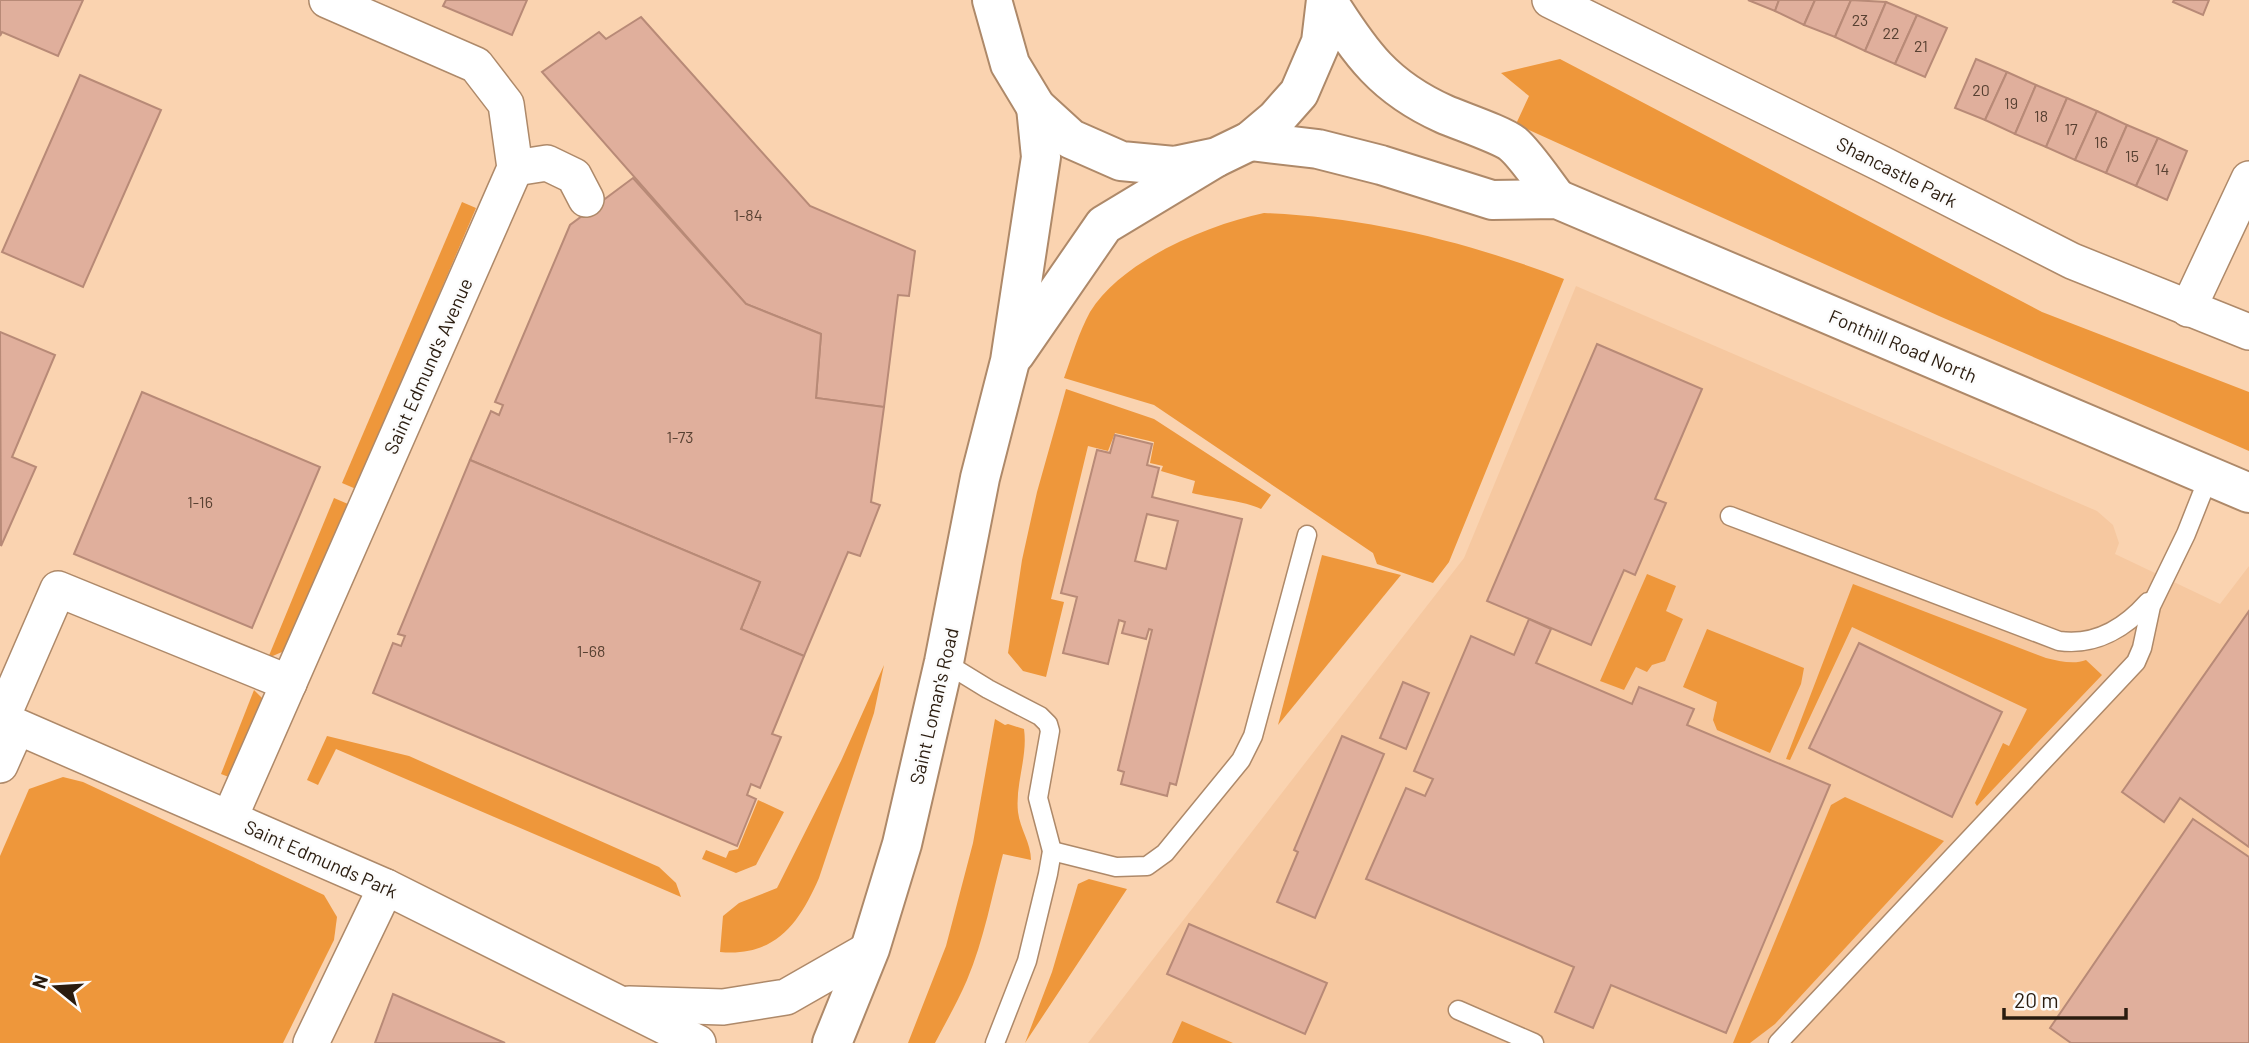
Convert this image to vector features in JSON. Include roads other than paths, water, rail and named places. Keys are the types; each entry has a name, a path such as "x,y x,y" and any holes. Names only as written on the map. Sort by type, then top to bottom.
{"main road":[{"name":"Fonthill Road North","path":"1233,149 1276,119 1299,93 1321,42 1326,0"},
{"name":"Fonthill Road North","path":"1326,0 1350,37 1400,91 1513,144 1557,199"},
{"name":"Fonthill Road North","path":"997,11 1010,64 1036,107 1071,139 1121,161 1174,166 1233,149 1318,149 1492,200 1557,199 2249,493"},
{"name":"Saint Loman's Road","path":"831,1043 870,949 902,844 944,662 980,478 1010,361 1041,157 1036,107"},
{"name":"Saint Loman's Road","path":"1010,361 1104,225 1233,149"}],"street":[{"path":"327,0 476,65 506,104 515,167 547,163 574,176 586,199"},
{"name":"Shancastle Park","path":"1550,0 2072,261 2249,332"},
{"name":"Saint Edmund's Avenue","path":"230,817 515,167"},
{"path":"2188,309 2249,179"},
{"path":"0,765 6,722 58,589 289,682"},
{"name":"Saint Edmunds Park","path":"6,722 386,887 698,1043"},
{"path":"311,1043 386,887"},
{"name":"Saint Edmunds Park","path":"619,1003 723,1007 786,997 870,949"}],"lane":[{"path":"1778,1043 2136,662 2142,648 2146,620 2157,591 2186,534 2209,477"},
{"path":"1730,516 2059,641 2084,641 2107,635 2135,617 2157,591"},
{"path":"1052,851 1116,867 1147,866 1165,853 1241,760 1253,736 1307,534"},
{"path":"944,662 1040,716 1048,724 1049,742 1038,799 1052,851 1027,961 995,1043"},
{"path":"1458,1010 1534,1043"}]}
